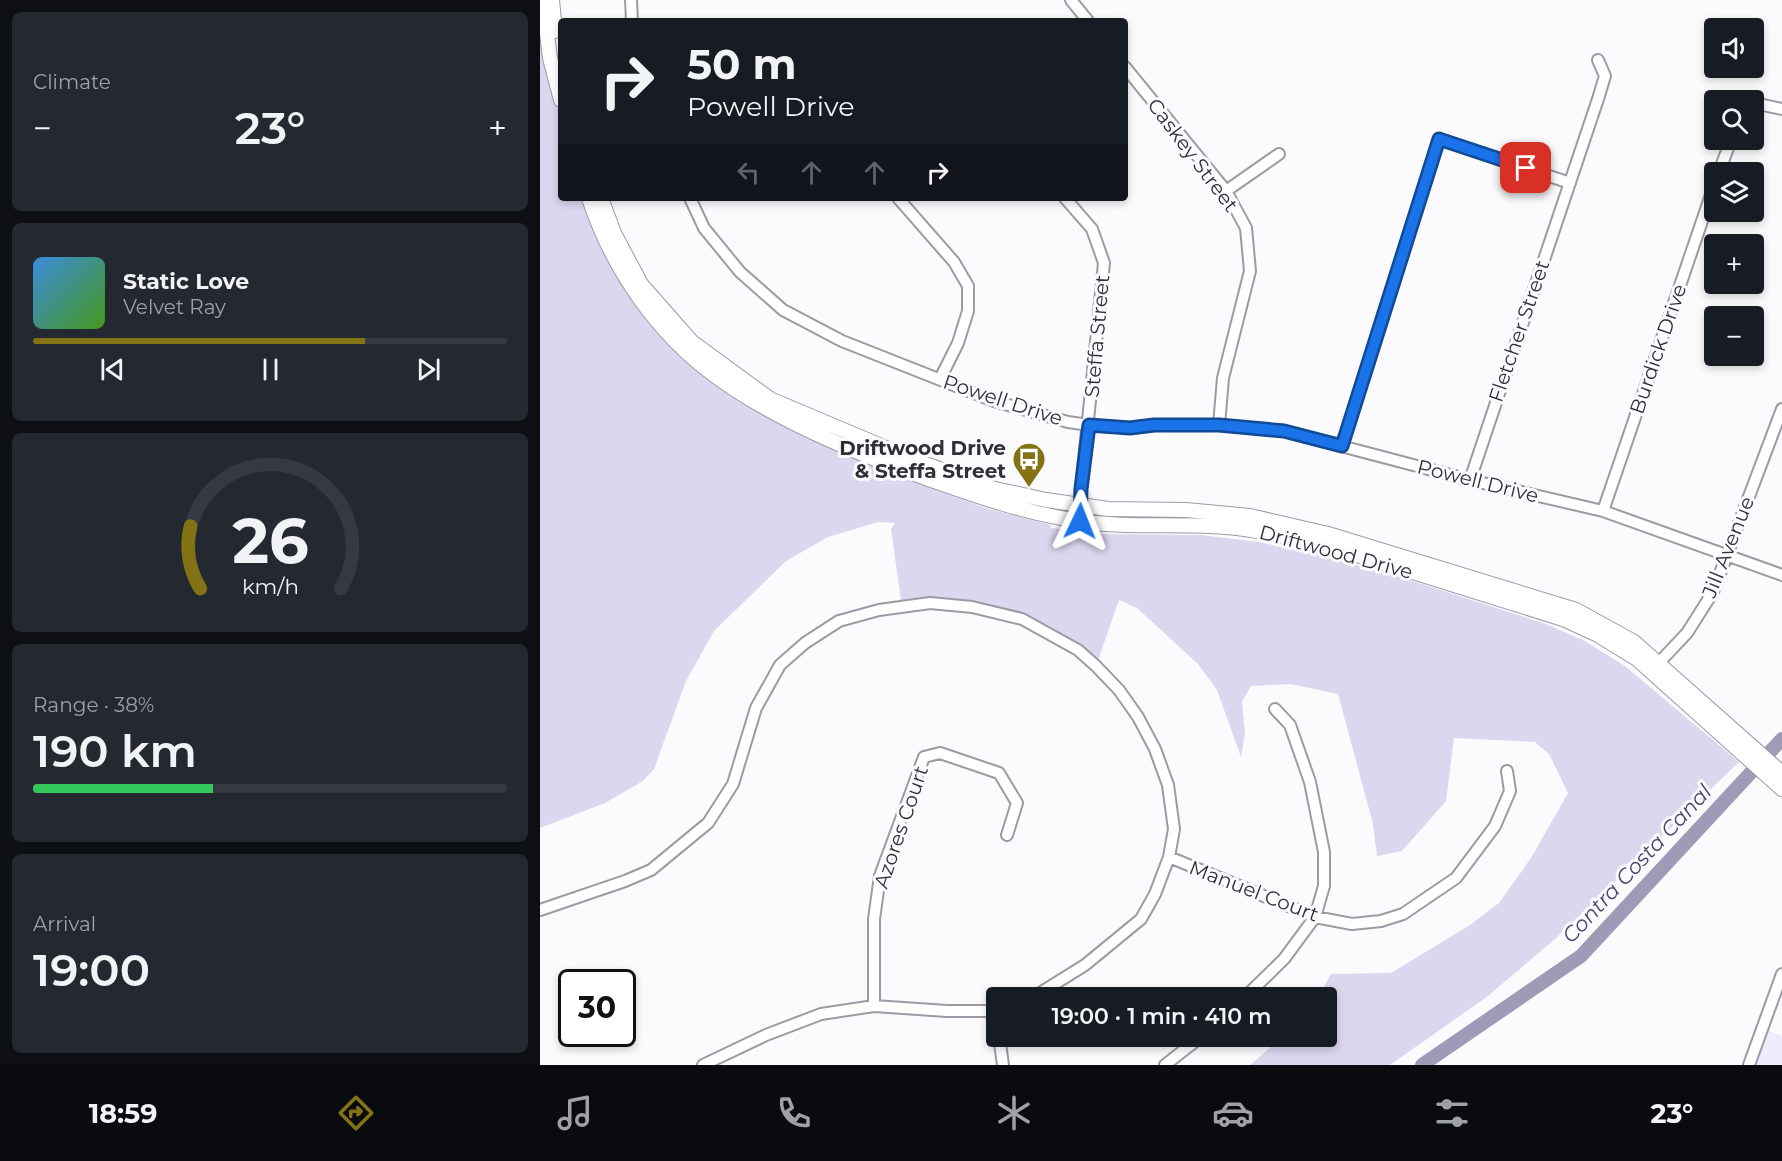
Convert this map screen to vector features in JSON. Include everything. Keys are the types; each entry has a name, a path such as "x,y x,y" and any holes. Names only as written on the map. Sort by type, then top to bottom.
{"street":[{"path":"543,0 550,58 558,89"},
{"path":"552,0 558,53"},
{"path":"631,0 632,18"},
{"path":"1071,0 1086,18"},
{"name":"Fletcher Street","path":"1470,480 1605,76 1598,60"},
{"name":"Caskey Street","path":"1128,71 1226,191 1246,228 1250,271 1223,378 1219,425"},
{"path":"1764,105 1782,109"},
{"path":"1342,446 1439,139 1570,183"},
{"path":"1226,191 1279,154"},
{"name":"Driftwood Drive","path":"590,201 612,254 634,290 657,321 684,349 717,377 764,407 828,438 893,466 992,501 1034,513 1112,525 1189,525 1255,530 1330,546 1563,619 1598,634 1654,668"},
{"name":"Driftwood Drive","path":"602,201 614,233 641,285 692,342 770,399 912,459 995,489 1046,500 1108,509 1186,510 1250,516 1328,534 1576,609 1634,642 1654,668 1776,774 1782,789"},
{"name":"Powell Drive","path":"692,201 705,228 740,272 783,310 842,341 994,401 1068,422 1089,425 1130,428 1154,425 1219,425 1284,431 1470,480 1603,511 1782,575"},
{"path":"901,201 954,262 968,286 968,311 958,344 940,380"},
{"name":"Steffa Street","path":"1068,201 1092,229 1104,263 1080,521"},
{"name":"Burdick Drive","path":"1603,511 1704,215"},
{"name":"Jill Avenue","path":"1654,668 1692,624 1713,592 1782,409"},
{"path":"540,910 651,870 708,823 733,784 756,708 780,665 805,643 839,621 879,610 930,603 972,607 1022,619 1078,650 1119,690 1138,717 1155,749 1168,785 1174,829 1169,857 1155,894 1141,920 1085,965 1050,987"},
{"path":"1255,987 1284,959 1315,917 1324,886 1324,852 1310,782 1290,725 1275,709"},
{"name":"Azores Court","path":"874,1006 874,920 880,876 924,757 940,753 999,773 1017,803 1007,834"},
{"name":"Manuel Court","path":"1169,857 1315,917 1352,924 1381,921 1402,914 1456,878 1495,826 1510,791 1508,771"},
{"path":"1749,1065 1782,974"},
{"path":"703,1065 766,1035 821,1014 874,1006 986,1011"},
{"path":"1001,1047 1003,1065"},
{"path":"1165,1065 1188,1047"}],"shaded area":[{"path":"540,29 544,60 558,110 558,201 586,201 696,368 736,398 770,418 849,455 938,491 989,509 1051,525 1051,528 1106,534 1201,535 1259,542 1332,558 1397,576 1546,624 1583,640 1625,666 1739,762 1555,939 1488,996 1390,1065 1250,1065 1271,1047 1337,1047 1337,987 1324,987 1331,974 1391,973 1470,925 1499,903 1531,858 1568,793 1549,754 1535,742 1454,738 1446,801 1402,851 1377,856 1373,824 1338,694 1290,684 1251,686 1242,702 1245,733 1241,757 1217,690 1198,664 1137,608 1119,600 1096,666 1022,619 973,607 902,608 891,529 895,523 878,522 828,537 786,561 714,631 686,681 654,769 643,781 605,803 540,828"},
{"path":"1762,1028 1782,1036 1782,1065 1749,1065"}],"waterway":[{"name":"Contra Costa Canal","path":"1422,1065 1581,956 1782,739"}],"place":[{"name":"Driftwood Drive & Steffa Street","path":"1029,488"}],"route":[{"path":"1080,521 1081,489 1089,425 1130,428 1154,425 1219,425 1284,431 1342,446 1439,139 1526,168"}]}
